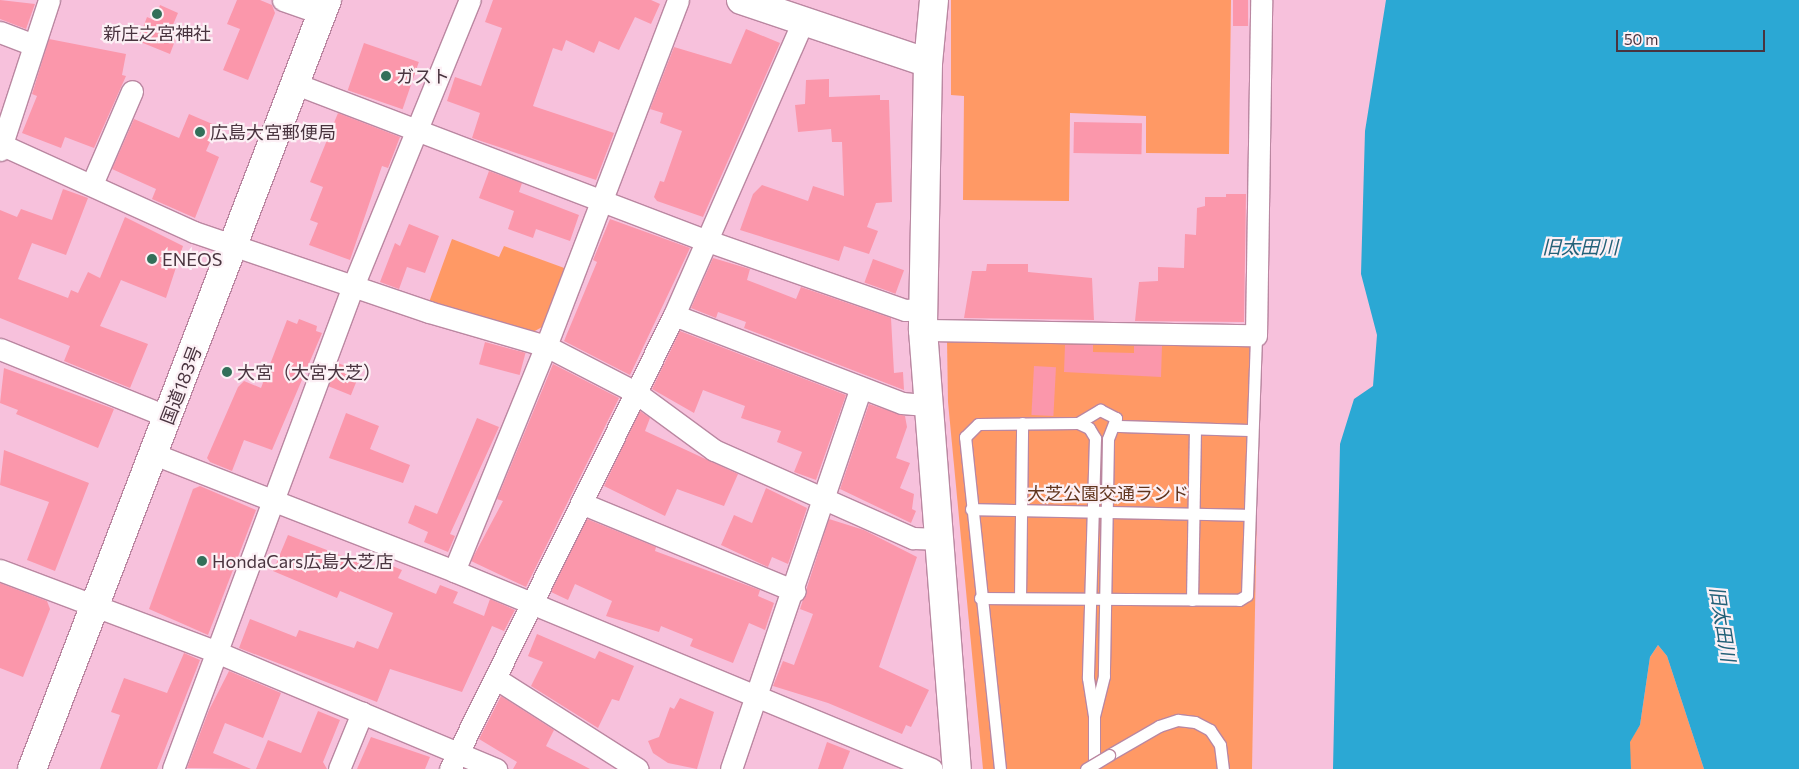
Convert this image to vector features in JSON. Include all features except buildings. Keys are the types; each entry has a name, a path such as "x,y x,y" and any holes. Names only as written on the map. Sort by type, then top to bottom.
{"main road":[{"path":"741,0 928,63"},
{"path":"934,0 928,63 923,319 926,405 957,769"},
{"name":"国道183号","path":"32,769 325,7"}],"street":[{"path":"49,0 1,146 234,245 353,286 546,346 635,392 714,450 913,538 938,539"},
{"path":"283,0 325,7"},
{"path":"173,769 214,651 353,286 470,0"},
{"path":"454,571 546,346 678,0"},
{"path":"296,84 418,129 602,202 905,310 923,319 1256,335 1261,0"},
{"path":"454,761 674,315 803,22"},
{"path":"0,32 34,46"},
{"path":"92,184 132,91"},
{"path":"674,315 902,403 926,405"},
{"path":"0,349 168,417"},
{"path":"731,769 795,591 861,388"},
{"path":"154,454 454,571 932,769"},
{"path":"581,503 795,591"},
{"path":"0,570 214,651 362,714 454,761 496,769"},
{"path":"495,678 638,769"},
{"path":"339,769 362,714"}],"lane":[{"path":"980,598 1239,600 1247,595 1251,430 1256,335"},
{"path":"1078,423 1100,410 1112,413 1117,426"},
{"path":"1020,598 1022,423"},
{"path":"1000,769 980,598 964,436 978,424 1022,423 1078,423 1089,428 1094,438 1088,678 1094,716 1094,769"},
{"path":"1117,426 1251,430"},
{"path":"1094,716 1104,676 1108,439 1117,426"},
{"path":"1192,600 1195,429"},
{"path":"971,509 1249,514"},
{"path":"1086,769 1158,726 1178,720 1195,722 1210,730 1220,745 1223,769"}],"green space":[{"path":"951,0 1231,0 1229,154 1146,153 1146,116 1070,113 1069,201 963,200 964,96 951,95"},
{"path":"452,239 499,257 504,246 567,269 544,326 533,332 428,305"},
{"name":"大芝公園交通ランド","path":"947,340 1260,346 1252,769 983,769 948,402"},
{"path":"1658,645 1667,656 1704,769 1631,769 1629,742 1640,725 1650,657"}],"water":[{"name":"旧太田川","path":"1386,0 1799,0 1799,769 1704,769 1667,656 1658,645 1650,657 1640,725 1630,742 1631,769 1333,769 1340,444 1354,399 1373,386 1377,335 1361,274 1365,131"}],"place":[{"name":"新庄之宮神社","path":"157,14"},
{"name":"ガスト","path":"386,76"},
{"name":"広島大宮郵便局","path":"200,132"},
{"name":"ENEOS","path":"152,259"},
{"name":"大宮（大宮大芝）","path":"227,372"},
{"name":"HondaCars広島大芝店","path":"202,561"}]}
